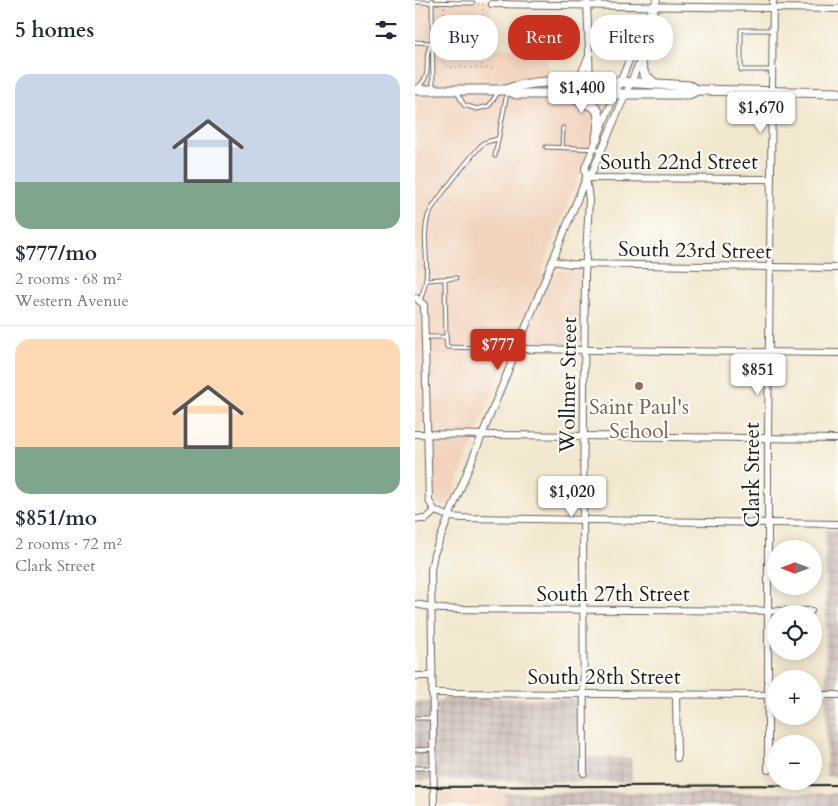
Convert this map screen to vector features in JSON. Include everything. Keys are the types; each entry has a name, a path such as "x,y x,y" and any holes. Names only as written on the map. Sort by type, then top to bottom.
{"main road":[{"path":"640,61 643,74 655,84"},
{"path":"573,94 590,82"},
{"path":"504,90 515,86 590,82 689,86 697,90 838,93"},
{"path":"415,90 504,90 516,94 689,94 697,90"},
{"path":"573,94 575,101 589,103 597,109 599,119 597,138"}],"street":[{"name":"Clark Street","path":"768,605 773,0"},
{"path":"587,3 588,58 591,66 590,82"},
{"path":"434,806 431,570 435,554 485,434 586,178 593,170 631,84 653,21 655,3"},
{"path":"586,178 585,168 646,19 655,3"},
{"path":"492,4 655,3 838,9"},
{"path":"574,82 582,73 588,58"},
{"name":"South 22nd Street","path":"586,178 771,179"},
{"name":"Wollmer Street","path":"584,773 582,610 584,351 589,200 586,178"},
{"name":"South 23rd Street","path":"553,261 565,264 838,268"},
{"path":"417,298 424,305 429,501 435,511 451,518 838,524"},
{"path":"519,349 838,353"},
{"path":"415,434 838,439"},
{"path":"415,519 426,519 435,511"},
{"name":"South 27th Street","path":"415,604 441,609 767,611"},
{"path":"415,676 432,676"},
{"name":"South 28th Street","path":"432,693 767,694"},
{"path":"676,694 677,758"},
{"path":"822,694 838,695"}],"lane":[{"path":"432,1 432,15"},
{"path":"415,2 432,1 473,4"},
{"path":"772,70 741,70 741,30 773,30"},
{"path":"415,42 430,43"},
{"path":"415,90 427,77 428,48 430,46"},
{"path":"433,89 434,60"},
{"path":"455,90 465,105 477,109 489,106 504,90"},
{"path":"495,156 504,90"},
{"path":"563,128 563,148"},
{"path":"417,298 427,280 426,246 429,216 483,143 497,139"},
{"path":"546,147 602,149"},
{"path":"427,280 456,278"},
{"path":"445,279 447,347 519,349"},
{"path":"425,337 446,337"},
{"path":"415,718 432,718"},
{"path":"415,750 433,749"},
{"path":"415,768 433,768"}],"path":[{"path":"444,3 443,62 448,67 495,69"},
{"path":"473,4 483,4 481,68"}],"shaded area":[{"path":"415,0 491,0 491,15 430,15 430,60 498,60 498,48 508,48 508,60 548,60 548,101 585,105 595,111 597,127 541,273 553,279 558,271 580,272 579,345 536,346 530,341 532,332 518,328 450,502 445,506 438,504 434,499 432,425 422,425 420,430 415,431"},
{"path":"825,530 838,530 838,776 826,776"},
{"path":"444,698 577,699 579,757 631,758 632,782 415,780 415,702 440,701"},
{"path":"440,792 505,792 505,806 440,806"},
{"path":"505,792 838,793 838,806 505,806"}],"railway":[{"path":"415,787 838,785"}],"place":[{"name":"Saint Paul's School","path":"639,386"}]}
